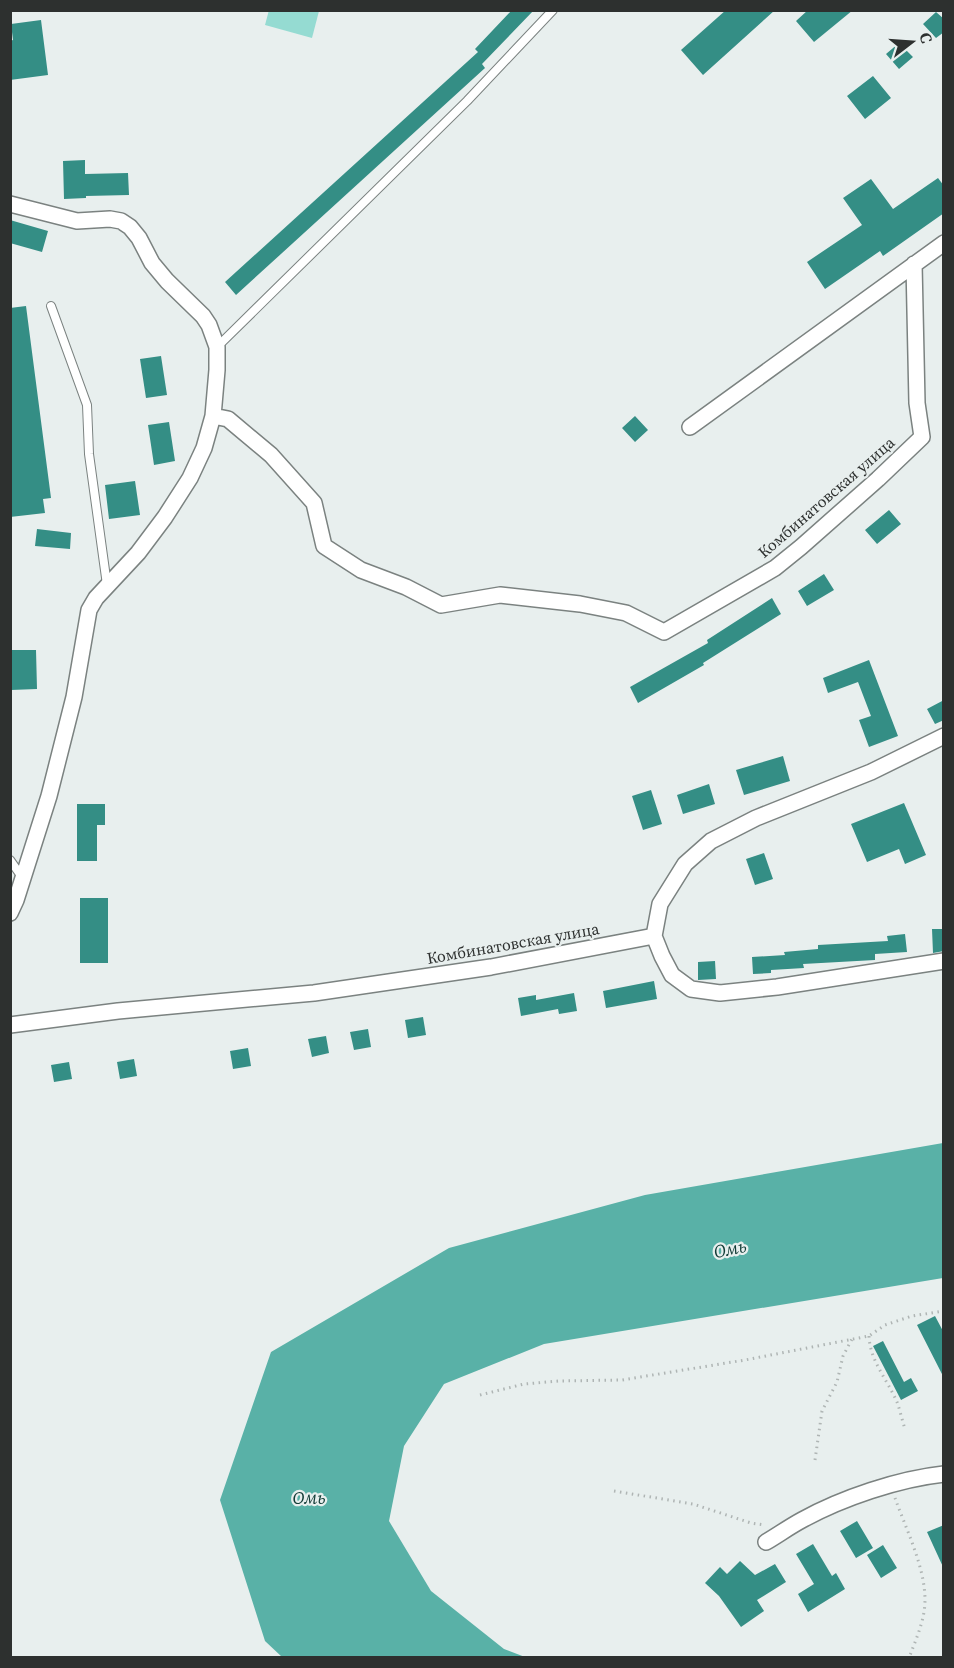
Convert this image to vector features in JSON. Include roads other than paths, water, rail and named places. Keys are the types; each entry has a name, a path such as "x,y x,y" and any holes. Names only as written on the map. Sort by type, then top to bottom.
{"street":[{"path":"10,204 77,221 110,219 130,227 139,238 152,263 209,325 216,347 217,370 213,416 204,448 190,478 138,553 107,585 89,610 68,719 50,796 10,913"},
{"path":"690,427 944,243"},
{"name":"Комбинатовская улица","path":"213,416 228,419 271,455 314,503 324,546 361,570 406,587 441,605 500,595 580,604 626,614 664,632 775,568 922,438 917,403 914,264"},
{"path":"944,736 871,772 756,818 711,841 685,864 660,903 654,936 672,975 691,989 720,993 777,987 944,962"},
{"name":"Комбинатовская улица","path":"10,1025 118,1011 314,993 492,967 654,936"},
{"path":"766,1542 802,1520 855,1496 890,1485 944,1474"}],"lane":[{"path":"216,347 467,101 553,10"},
{"path":"51,306 87,405 89,454 107,585"},
{"path":"10,860 23,878"}],"water":[{"name":"Омь","path":"943,1143 943,1278 544,1344 444,1384 404,1446 389,1521 431,1591 504,1649 525,1657 282,1657 265,1641 220,1500 271,1352 449,1248 645,1195"}]}
